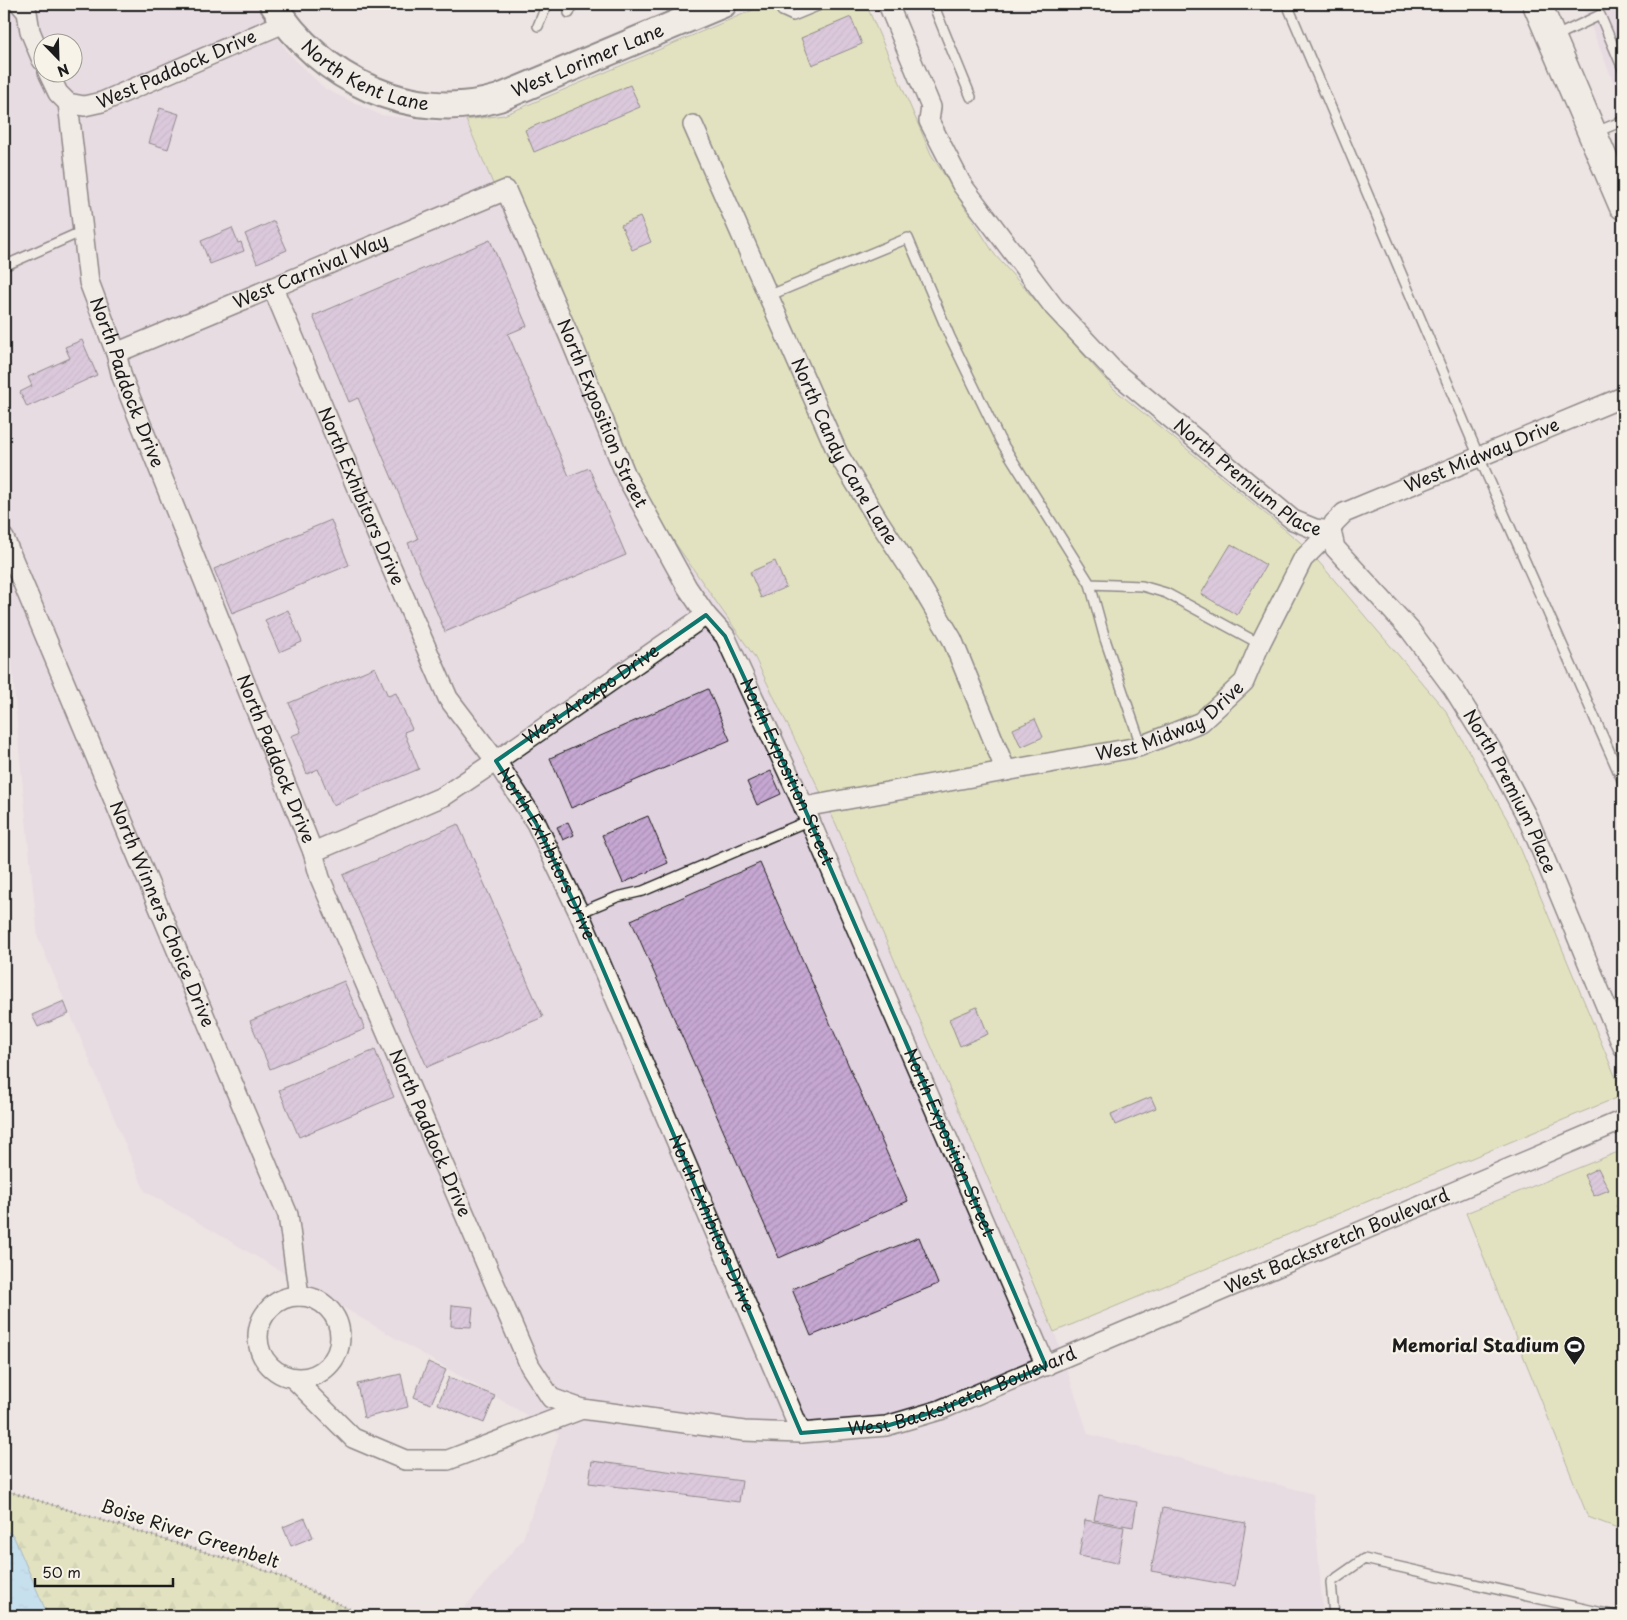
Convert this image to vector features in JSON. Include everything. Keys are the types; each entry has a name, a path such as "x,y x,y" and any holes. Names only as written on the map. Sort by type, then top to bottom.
{"main road":[{"path":"1537,4 1623,204"}],"street":[{"name":"West Lorimer Lane","path":"481,103 507,95 722,4"},
{"name":"North Premium Place","path":"888,4 931,107 929,121 962,185 1054,307 1115,372 1293,520 1315,529 1331,531 1335,548 1410,630 1454,688 1491,750 1529,821 1623,1047"},
{"path":"26,6 32,36"},
{"name":"North Kent Lane","path":"278,13 320,58 350,79 382,94 420,103 455,106 481,103"},
{"name":"West Paddock Drive","path":"68,103 84,106 102,102 278,13"},
{"name":"North Paddock Drive","path":"53,82 58,92 68,103 89,282 116,353 122,377 313,852 320,878 530,1366 551,1398 582,1409"},
{"name":"North Candy Cane Lane","path":"693,125 838,454 952,639 1006,771"},
{"name":"West Carnival Way","path":"116,353 506,190"},
{"name":"North Exposition Street","path":"506,190 570,338 627,478 687,588 706,615 725,636 807,814 1046,1366"},
{"name":"North Exhibitors Drive","path":"273,288 448,698 496,761 536,823 579,913 801,1433"},
{"name":"West Midway Drive","path":"807,814 1006,771 1141,745 1201,722 1244,682 1260,644 1303,559 1331,531 1334,523 1344,513 1623,397"},
{"name":"North Winners Choice Drive","path":"4,538 288,1215 299,1296"},
{"name":"West Arexpo Drive","path":"313,852 444,796 706,615"},
{"name":"West Backstretch Boulevard","path":"293,1378 353,1438 405,1460 448,1460 582,1409 744,1432 801,1433 886,1426 940,1410 1046,1366 1623,1120"},
{"path":"299,1296 312,1298 324,1305 333,1315 339,1327 340,1340 337,1353 330,1365 319,1373 307,1378 293,1378 280,1374 269,1366 261,1354 258,1341 259,1328 264,1315 273,1305 286,1298 299,1296"}],"lane":[{"path":"538,26 547,4"},
{"path":"569,13 573,4"},
{"path":"779,4 782,11 793,16 822,4"},
{"path":"933,4 971,97"},
{"path":"1287,4 1478,457 1623,782"},
{"path":"1552,38 1600,15 1623,69"},
{"path":"1593,134 1623,120"},
{"path":"4,266 83,231"},
{"path":"768,296 908,238 950,337 1000,440 1090,584 1105,639 1141,745"},
{"path":"1090,584 1142,586 1166,593 1260,644"},
{"path":"579,913 617,897 643,891 807,814"},
{"path":"1334,1616 1331,1582 1364,1559 1616,1616"}],"path":[{"name":"Boise River Greenbelt","path":"4,1490 273,1573 364,1616"}],"highlighted area":[{"path":"706,615 725,636 804,807 1046,1366 940,1410 886,1426 801,1433 579,913 536,823 496,761"}],"shaded area":[{"path":"4,4 255,4 289,54 325,89 380,115 437,122 466,120 599,434 754,656 836,824 1054,1331 1088,1434 1313,1494 1323,1616 458,1616 523,1539 559,1434 145,1191 38,937 19,748 4,558"},
{"path":"1582,4 1623,4 1623,105"}],"green space":[{"path":"767,4 866,4 931,154 995,255 1114,389 1306,547 1446,711 1512,828 1623,1095 1054,1332 836,824 754,656 599,434 466,120 504,115"},
{"name":"Memorial Stadium","path":"1623,1150 1623,1530 1588,1517 1466,1213"},
{"path":"4,1490 273,1573 364,1616 48,1616 13,1535 4,1531"}],"water":[{"path":"4,1531 13,1535 48,1616 4,1616"}],"building":[{"path":"851,17 862,44 812,65 801,38"},
{"path":"630,85 640,107 534,152 525,130"},
{"path":"160,108 179,114 168,149 149,143"},
{"path":"640,217 651,242 632,250 621,225"},
{"path":"274,221 287,250 257,263 245,234"},
{"path":"232,228 238,243 241,242 244,251 210,264 201,241"},
{"path":"490,240 527,326 508,334 569,476 589,468 626,555 445,632 408,543 418,539 358,398 349,402 313,316"},
{"path":"82,340 97,375 27,407 20,392 32,386 28,377 70,358 65,347"},
{"path":"331,520 349,565 232,613 214,569"},
{"path":"1231,544 1266,565 1237,615 1201,594"},
{"path":"775,561 786,587 761,598 750,572"},
{"path":"288,610 302,642 279,652 265,620"},
{"path":"375,667 388,696 396,693 412,729 404,732 419,769 333,805 318,769 307,774 291,736 301,732 289,703"},
{"path":"708,689 730,740 571,808 550,758"},
{"path":"1035,719 1043,737 1021,747 1013,729"},
{"path":"771,771 781,794 757,805 747,782"},
{"path":"648,816 668,863 623,883 602,835"},
{"path":"568,822 574,835 563,840 557,827"},
{"path":"458,824 543,1017 427,1067 343,875"},
{"path":"760,863 908,1201 779,1258 631,920"},
{"path":"344,981 365,1029 270,1069 250,1021"},
{"path":"64,1001 69,1014 38,1027 32,1015"},
{"path":"977,1007 988,1034 960,1046 949,1019"},
{"path":"375,1050 394,1097 299,1137 279,1090"},
{"path":"1151,1097 1156,1108 1115,1125 1111,1114"},
{"path":"1598,1168 1609,1190 1594,1196 1584,1175"},
{"path":"1623,1201 1623,1224 1619,1217 1622,1215 1616,1206"},
{"path":"919,1237 938,1284 811,1336 792,1289"},
{"path":"452,1305 473,1307 471,1327 451,1326"},
{"path":"428,1362 446,1370 431,1404 414,1397"},
{"path":"401,1374 408,1407 364,1418 357,1384"},
{"path":"449,1377 495,1396 484,1423 438,1404"},
{"path":"592,1461 742,1481 739,1502 589,1483"},
{"path":"1099,1495 1137,1502 1133,1527 1094,1520"},
{"path":"1163,1508 1246,1523 1235,1586 1151,1571"},
{"path":"305,1518 313,1537 291,1546 283,1527"},
{"path":"1085,1520 1124,1527 1118,1563 1079,1556"},
{"path":"1144,1608 1170,1611 1169,1616 1143,1616"}],"place":[{"name":"Memorial Stadium","path":"1575,1365"}]}
